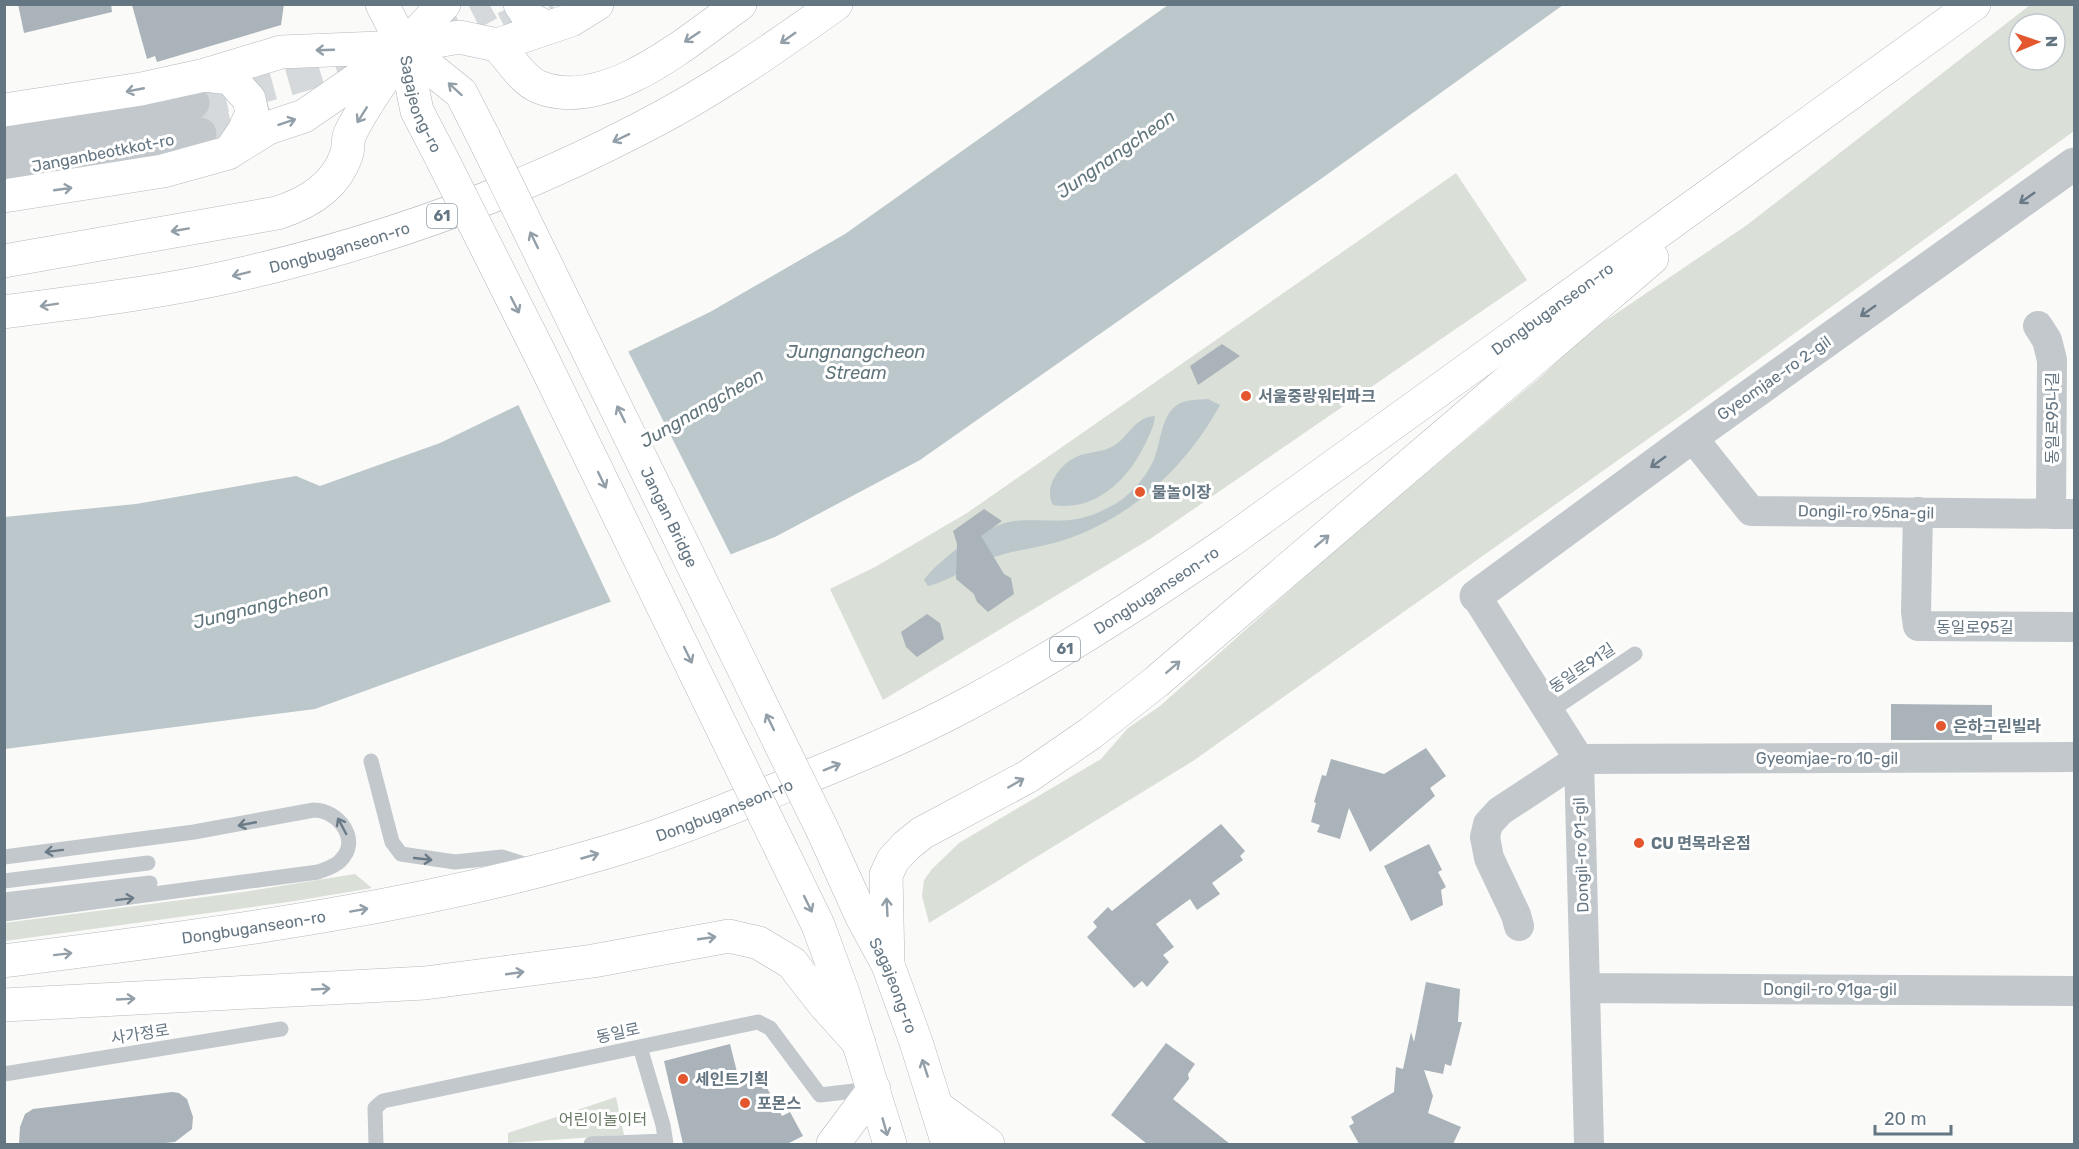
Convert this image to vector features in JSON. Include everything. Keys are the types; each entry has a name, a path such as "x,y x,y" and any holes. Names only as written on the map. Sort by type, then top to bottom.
{"main road":[{"name":"Sagajeong-ro","path":"382,4 404,47 417,111 542,358 818,925 859,1043"},
{"path":"4,261 277,213 306,202 314,197 337,172 345,158 348,136 404,47 444,4"},
{"path":"520,4 530,19 546,27"},
{"path":"4,110 84,100 199,104 281,52 404,47 459,37 497,45 571,20 597,4"},
{"path":"497,45 527,80 540,87 575,92 599,89 620,82 647,67 740,4"},
{"name":"Dongbuganseon-ro","path":"4,312 227,277 346,247 452,213 552,171 642,128 709,90 837,4"},
{"name":"Dongbuganseon-ro","path":"4,961 158,942 360,910 540,869 633,844 702,820 851,759 970,703 1152,594 1230,541 1974,4"},
{"name":"Sagajeong-ro","path":"404,47 461,93 484,138"},
{"path":"4,196 152,173 228,153 268,128 304,116 404,47"},
{"path":"199,104 230,78 249,99 252,113 244,131 228,153"},
{"name":"Jangan Bridge","path":"484,138 824,831"},
{"path":"888,965 886,875 893,860 906,846 922,833 1027,777 1091,733 1156,682 1636,274 1724,186"},
{"name":"Sagajeong-ro","path":"824,831 862,917 888,965 948,1144"},
{"path":"4,1005 425,983 593,961 729,936 759,943 792,963 859,1043 890,1144"},
{"path":"833,1144 874,1089"},
{"path":"937,1107 988,1144"}],"street":[{"name":"Janganbeotkkot-ro","path":"4,138 127,119 199,104"},
{"name":"Janganbeotkkot-ro","path":"4,170 108,154 199,104"},
{"name":"Gyeomjae-ro 2-gil","path":"1476,596 1692,437 2074,164"},
{"name":"동일로95나길","path":"2038,326 2047,340 2052,360 2063,514"},
{"name":"Dongil-ro 95na-gil","path":"1692,437 1751,511 2063,514"},
{"name":"동일로95길","path":"1918,512 1916,612 1918,626 2074,627"},
{"path":"1476,596 1579,759 1500,811 1488,824 1485,837 1489,858 1519,926"},
{"name":"Gyeomjae-ro 10-gil","path":"1579,759 2074,757"},
{"name":"Dongil-ro 91-gil","path":"1579,759 1589,1144"},
{"name":"Dongil-ro 91ga-gil","path":"1585,987 2074,991"}],"lane":[{"name":"동일로91길","path":"1549,712 1635,654"},
{"path":"371,761 392,842 401,854 455,862 502,857 540,869"},
{"path":"4,857 194,832 314,810 332,813 345,828 345,854 335,865 318,872 79,898 4,900"},
{"path":"4,881 148,863"},
{"path":"4,914 150,883"},
{"name":"동일로","path":"376,1144 375,1108 383,1101 758,1022 770,1028 820,1095 874,1089"},
{"name":"사가정로","path":"4,1074 281,1029"},
{"path":"591,1144 665,1143 663,1125 640,1047"}],"green space":[{"path":"2030,5 2074,5 2074,131 1686,412 1193,761 929,923 922,896 924,880 959,843 1101,759 1128,728 1160,706 1334,551 1543,375 1583,336 1747,225 2007,23 2007,72 2067,72 2067,12 2021,12"},
{"name":"서울중랑워터파크","path":"1456,173 1527,280 1150,539 883,700 830,589 875,567 967,513"},
{"path":"355,874 372,888 295,901 5,941 4,923 243,892"},
{"name":"어린이놀이터","path":"616,1097 624,1135 508,1143 508,1133"}],"water":[{"name":"Jungnangcheon Stream","path":"1168,5 1563,5 1325,176 920,460 775,537 610,602 315,709 5,749 4,517 136,504 296,476 320,486 440,443 710,312 845,234"},
{"name":"물놀이장","path":"1208,399 1220,405 1192,448 1157,486 1116,516 1070,538 986,560 936,584 928,586 924,580 952,552 978,535 1003,523 1076,519 1115,504 1133,490 1147,472 1154,459 1165,422 1172,410 1184,402"},
{"name":"물놀이장","path":"1155,416 1152,430 1139,456 1109,490 1083,503 1069,506 1053,505 1050,498 1051,484 1064,465 1081,455 1110,448 1142,420"}],"pier":[{"path":"627,349 732,557 612,604 517,402"}],"building":[{"path":"18,4 111,4 112,12 24,33"},
{"path":"284,4 281,25 157,62 155,56 147,59 132,5"},
{"path":"1222,344 1240,356 1198,385 1190,366"},
{"path":"984,509 1002,521 981,536 1004,574 1011,578 1014,594 988,612 977,602 974,594 956,579 957,544 953,531"},
{"path":"927,614 940,623 944,639 917,657 906,647 901,632"},
{"name":"은하그린빌라","path":"1891,704 1992,705 1992,740 1891,740"},
{"path":"1426,748 1446,776 1430,788 1435,796 1370,852 1349,808 1340,839 1317,832 1320,825 1311,822 1316,803 1314,802 1322,775 1326,776 1331,759 1384,774"},
{"path":"1221,824 1245,851 1240,856 1243,860 1212,883 1220,894 1197,910 1190,899 1156,924 1174,947 1163,955 1169,962 1147,987 1142,981 1134,988 1087,937 1097,927 1093,922 1108,907 1112,911"},
{"path":"1429,844 1442,870 1438,872 1446,887 1441,890 1443,905 1411,921 1384,866"},
{"path":"1426,982 1460,989 1458,1022 1462,1022 1451,1066 1445,1064 1443,1074 1424,1070 1433,1096 1428,1113 1461,1127 1453,1144 1359,1144 1349,1126 1354,1123 1351,1117 1394,1092 1396,1067 1403,1069 1411,1032 1414,1042"},
{"path":"1166,1043 1195,1064 1188,1074 1189,1079 1173,1099 1230,1144 1147,1144 1111,1115"},
{"path":"730,1044 740,1084 759,1073 782,1116 790,1112 803,1136 787,1144 683,1144 664,1061"},
{"path":"179,1093 187,1099 193,1117 192,1129 175,1142 19,1144 20,1127 25,1114 33,1109"}],"tunnel":[{"path":"193,103 323,69 446,25 489,4"},
{"path":"505,28 552,4"},
{"path":"200,134 271,115"}],"place":[{"name":"서울중랑워터파크","path":"1246,396"},
{"name":"물놀이장","path":"1140,492"},
{"name":"은하그린빌라","path":"1941,726"},
{"name":"CU 면목라온점","path":"1639,843"},
{"name":"세인트기획","path":"683,1079"},
{"name":"포몬스","path":"745,1103"}],"water label":[{"name":"Jungnangcheon","path":"1116,154"},
{"name":"Jungnangcheon","path":"702,408"},
{"name":"Jungnangcheon","path":"261,606"}]}
